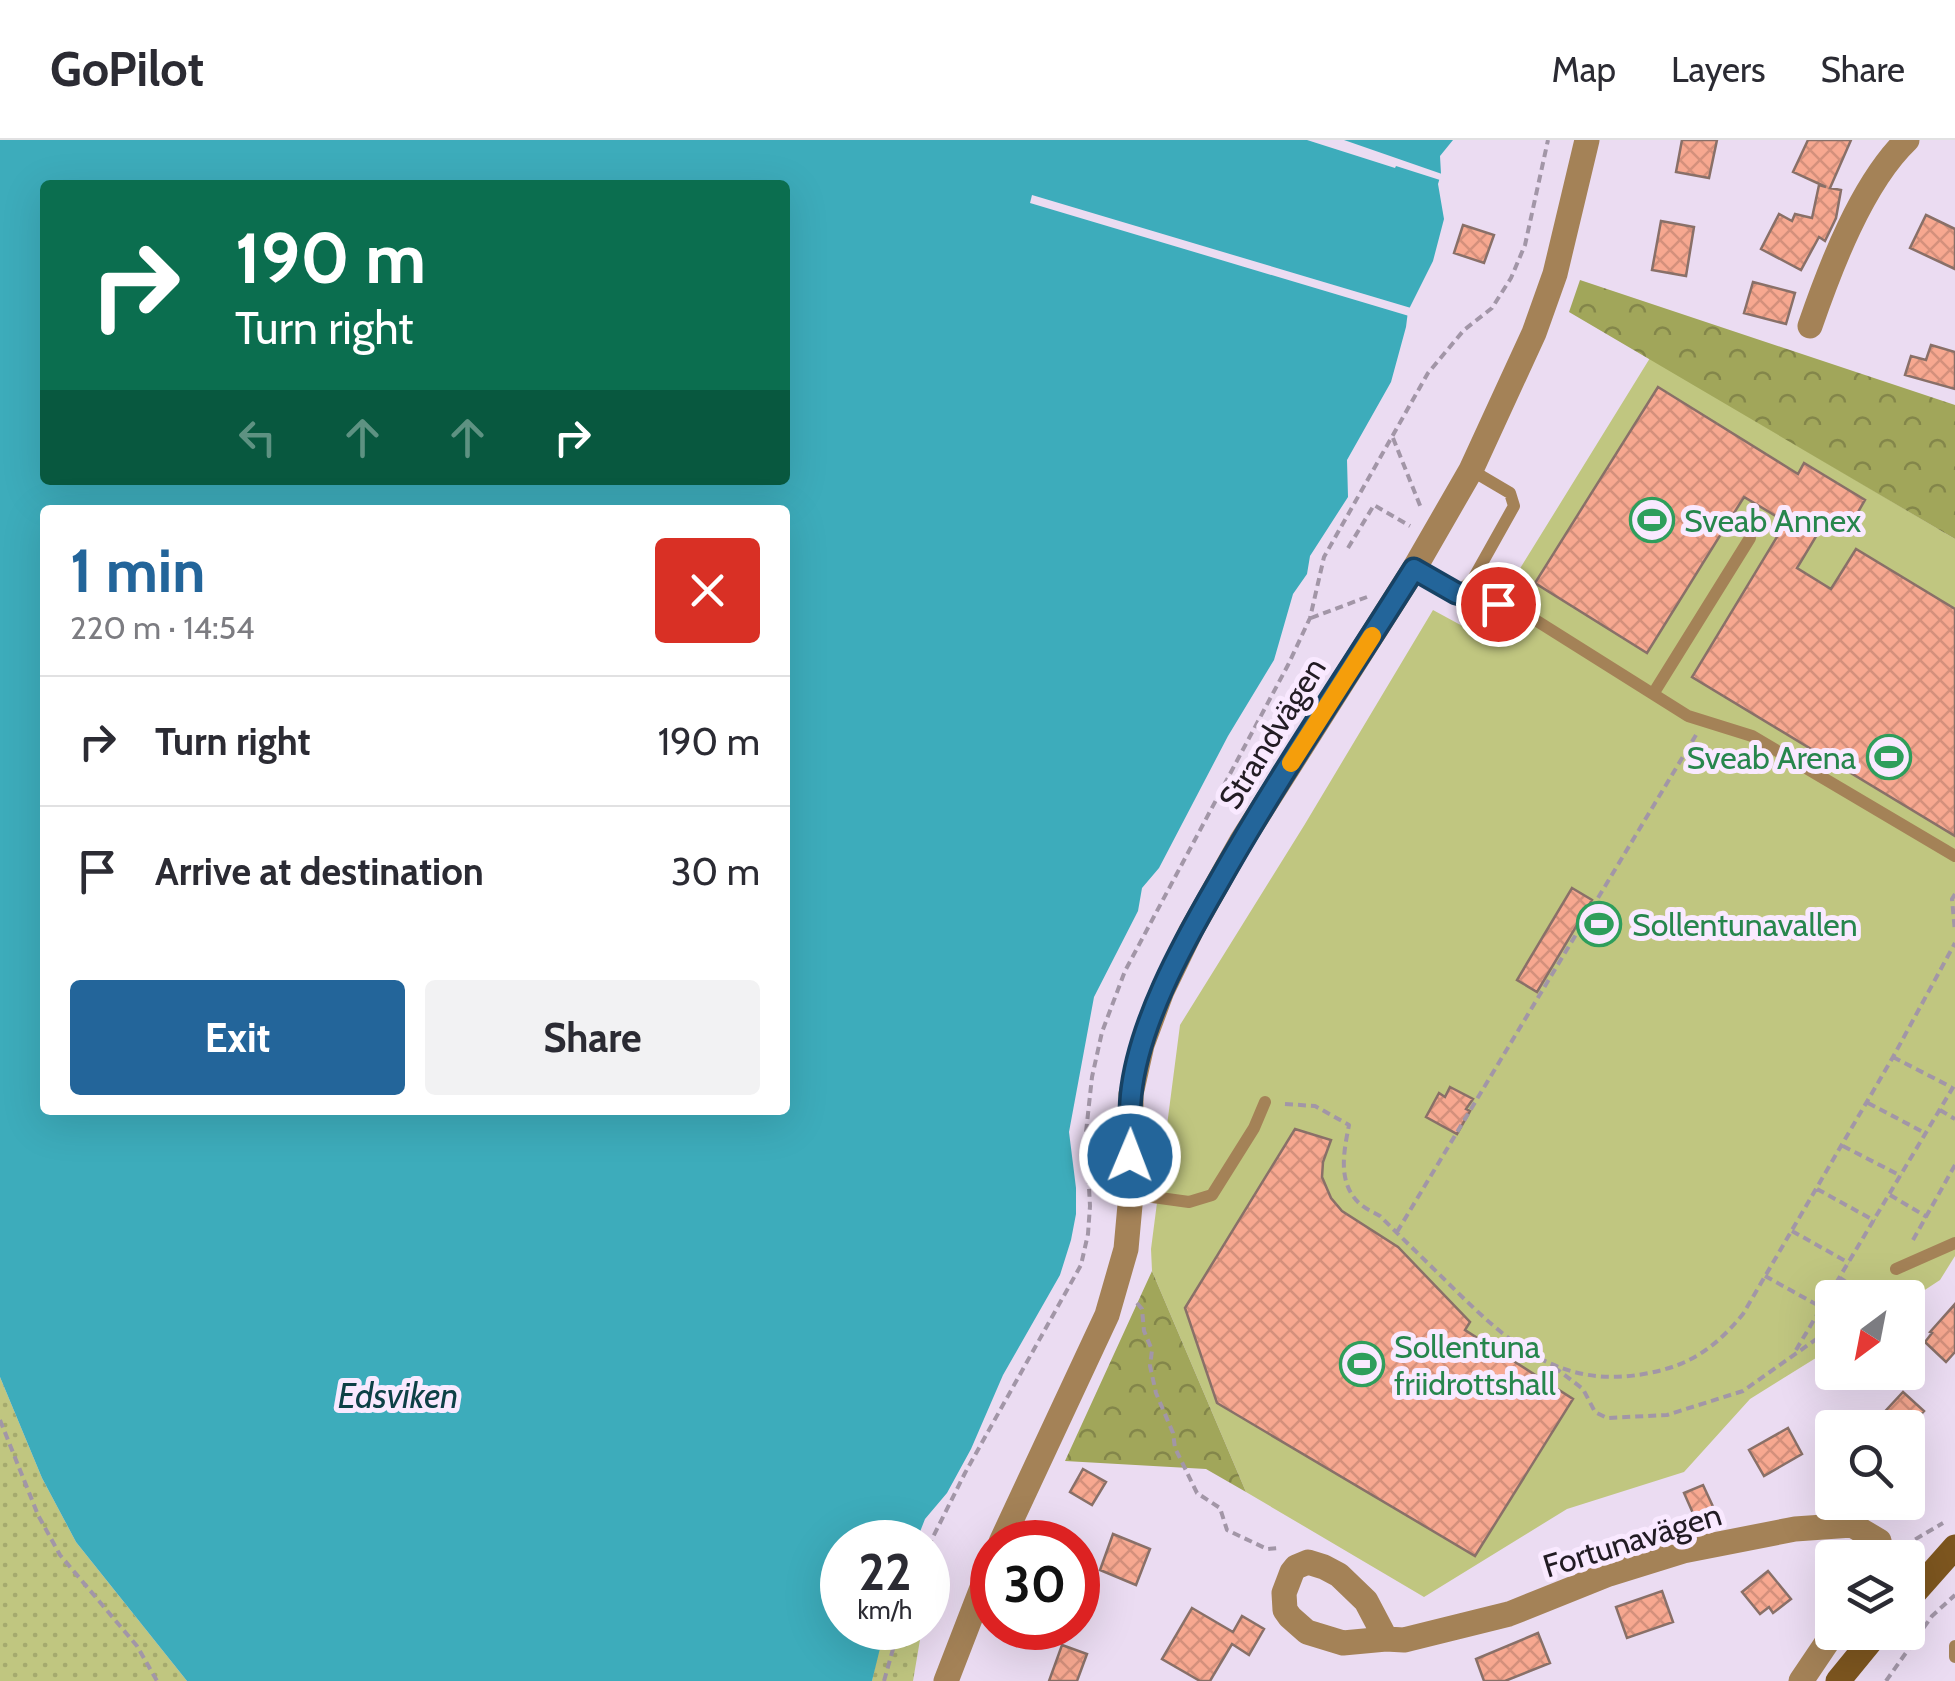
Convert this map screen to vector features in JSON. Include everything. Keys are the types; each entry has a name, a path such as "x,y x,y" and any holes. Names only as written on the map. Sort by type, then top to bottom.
{"street":[{"name":"Strandvägen","path":"1011,1520 1108,1315 1126,1249 1131,1194 1131,1094 1142,1046 1162,991 1241,842 1414,569 1471,470 1534,333 1556,274 1587,140"},
{"path":"1810,326 1855,216 1891,155 1906,140"},
{"name":"Fortunavägen","path":"1316,1564 1308,1562 1296,1567 1286,1582 1284,1601 1290,1617 1306,1632 1343,1643 1404,1640 1509,1614 1609,1574 1683,1551 1794,1529 1852,1525 1877,1540"},
{"path":"1925,1581 1955,1548"},
{"path":"1316,1564 1339,1575 1358,1592 1386,1639"},
{"path":"946,1681 970,1619"},
{"path":"1801,1681 1822,1650"},
{"path":"1838,1681 1863,1650"}],"lane":[{"path":"1456,593 1472,581 1514,506 1510,494 1471,470"},
{"path":"1653,694 1750,538"},
{"path":"1414,569 1456,593 1528,616 1688,716 1752,736 1955,856"},
{"path":"1131,1194 1189,1202 1212,1195 1254,1128 1265,1102"},
{"path":"1896,1269 1955,1243"},
{"path":"1955,1646 1955,1657"}],"path":[{"path":"1424,515 1392,438 1428,373 1464,330 1492,308 1510,278 1525,245 1548,140"},
{"path":"1348,548 1374,506 1418,531"},
{"path":"1310,618 1376,594"},
{"path":"1397,1232 1705,721"},
{"path":"1955,894 1955,932"},
{"path":"1265,1102 1315,1106 1349,1125 1343,1157 1346,1184 1358,1202 1380,1216 1496,1331 1524,1351 1590,1376 1629,1377 1673,1368 1724,1337 1743,1314 1894,1057 1955,944"},
{"path":"1843,1280 1840,1278 1849,1262 1954,1086 1894,1057"},
{"path":"1867,1102 1926,1133"},
{"path":"1940,1110 1955,1119"},
{"path":"1842,1145 1901,1176"},
{"path":"1885,1280 1896,1269 1955,1165"},
{"path":"1816,1189 1875,1220"},
{"path":"1890,1195 1927,1216"},
{"path":"1792,1231 1849,1262"},
{"path":"1765,1276 1815,1304"},
{"path":"1135,1300 1142,1310 1144,1331 1152,1350 1150,1366 1156,1394 1197,1492 1220,1508 1227,1530 1267,1549 1290,1547 1316,1564"},
{"path":"1794,1353 1815,1317"},
{"path":"1548,1363 1583,1390 1594,1412 1606,1418 1667,1415 1743,1391 1815,1339"},
{"path":"0,1420 38,1515 60,1555 138,1646 157,1681"},
{"path":"1915,1540 1944,1523"},
{"path":"1886,1681 1932,1616 1955,1595"},
{"path":"884,1681 892,1650"}],"green space":[{"path":"1580,280 1955,405 1955,539 1569,312"},
{"name":"Sollentunavallen","path":"1650,358 1955,539 1955,1256 1940,1280 1925,1290 1925,1280 1815,1280 1815,1359 1750,1399 1684,1472 1567,1509 1424,1597 1246,1492 1152,1271 1151,1249 1180,1025 1433,610 1479,635"},
{"path":"1152,1271 1246,1492 1206,1469 1065,1461"},
{"path":"0,1377 42,1478 76,1542 187,1681 0,1681"},
{"path":"878,1650 918,1650 913,1681 872,1681"}],"water":[{"name":"Edsviken","path":"0,140 1453,140 1440,156 1438,184 1444,219 1433,261 1408,311 1391,382 1347,460 1348,497 1310,556 1307,574 1293,594 1274,660 1228,736 1159,868 1142,888 1138,911 1094,997 1069,1132 1076,1214 1060,1275 1003,1375 947,1493 925,1520 820,1520 820,1650 880,1650 872,1681 187,1681 76,1542 42,1478 0,1377"}],"pier":[{"path":"1307,140 1344,140 1442,174 1440,180"},
{"path":"1032,195 1411,308 1409,316 1030,203"}],"building":[{"path":"1682,140 1717,140 1709,178 1676,172"},
{"path":"1808,140 1851,140 1830,188 1841,190 1836,218 1825,241 1819,237 1801,270 1761,249 1779,214 1792,221 1795,214 1812,218 1819,185 1826,187 1793,172"},
{"path":"1926,215 1955,229 1955,269 1910,248"},
{"path":"1661,221 1694,227 1686,276 1652,270"},
{"path":"1463,225 1494,235 1484,263 1454,253"},
{"path":"1753,282 1795,293 1786,324 1744,313"},
{"path":"1931,345 1955,352 1955,389 1905,375 1911,356 1926,360"},
{"path":"1658,387 1798,474 1804,463 1865,500 1847,531 1827,518 1797,568 1831,589 1856,549 1955,609 1955,836 1692,677 1786,522 1744,497 1647,653 1535,583"},
{"path":"1572,888 1592,900 1537,992 1517,980"},
{"path":"1450,1087 1473,1099 1457,1134 1426,1117 1439,1093 1445,1097"},
{"name":"Sollentuna friidrottshall","path":"1295,1129 1331,1140 1322,1177 1342,1211 1398,1247 1470,1322 1465,1330 1573,1399 1475,1556 1217,1403 1185,1308"},
{"path":"1955,1304 1955,1352 1946,1362 1925,1342"},
{"path":"1903,1392 1923,1410 1886,1410"},
{"path":"1788,1428 1802,1454 1764,1476 1749,1450"},
{"path":"1083,1469 1106,1482 1092,1505 1070,1492"},
{"path":"1703,1485 1715,1511 1696,1520 1684,1493"},
{"path":"1113,1534 1150,1549 1136,1585 1100,1570"},
{"path":"1768,1571 1791,1599 1773,1613 1769,1607 1760,1614 1742,1592"},
{"path":"1662,1591 1673,1622 1627,1638 1616,1607"},
{"path":"1192,1608 1233,1632 1242,1616 1264,1629 1249,1655 1232,1644 1210,1681 1200,1681 1162,1659"},
{"path":"1538,1633 1550,1663 1505,1681 1484,1681 1476,1659"},
{"path":"1060,1650 1087,1654 1077,1681 1049,1681"}],"slow traffic":[{"path":"1291,763 1372,636"}],"place":[{"name":"Sveab Annex","path":"1652,520"},
{"name":"Sveab Arena","path":"1889,757"},
{"name":"Sollentunavallen","path":"1599,924"},
{"name":"Sollentuna friidrottshall","path":"1362,1364"}],"route":[{"path":"1130,1156 1131,1094 1142,1046 1162,991 1191,931 1241,842 1414,569 1456,593 1498,604"}]}
